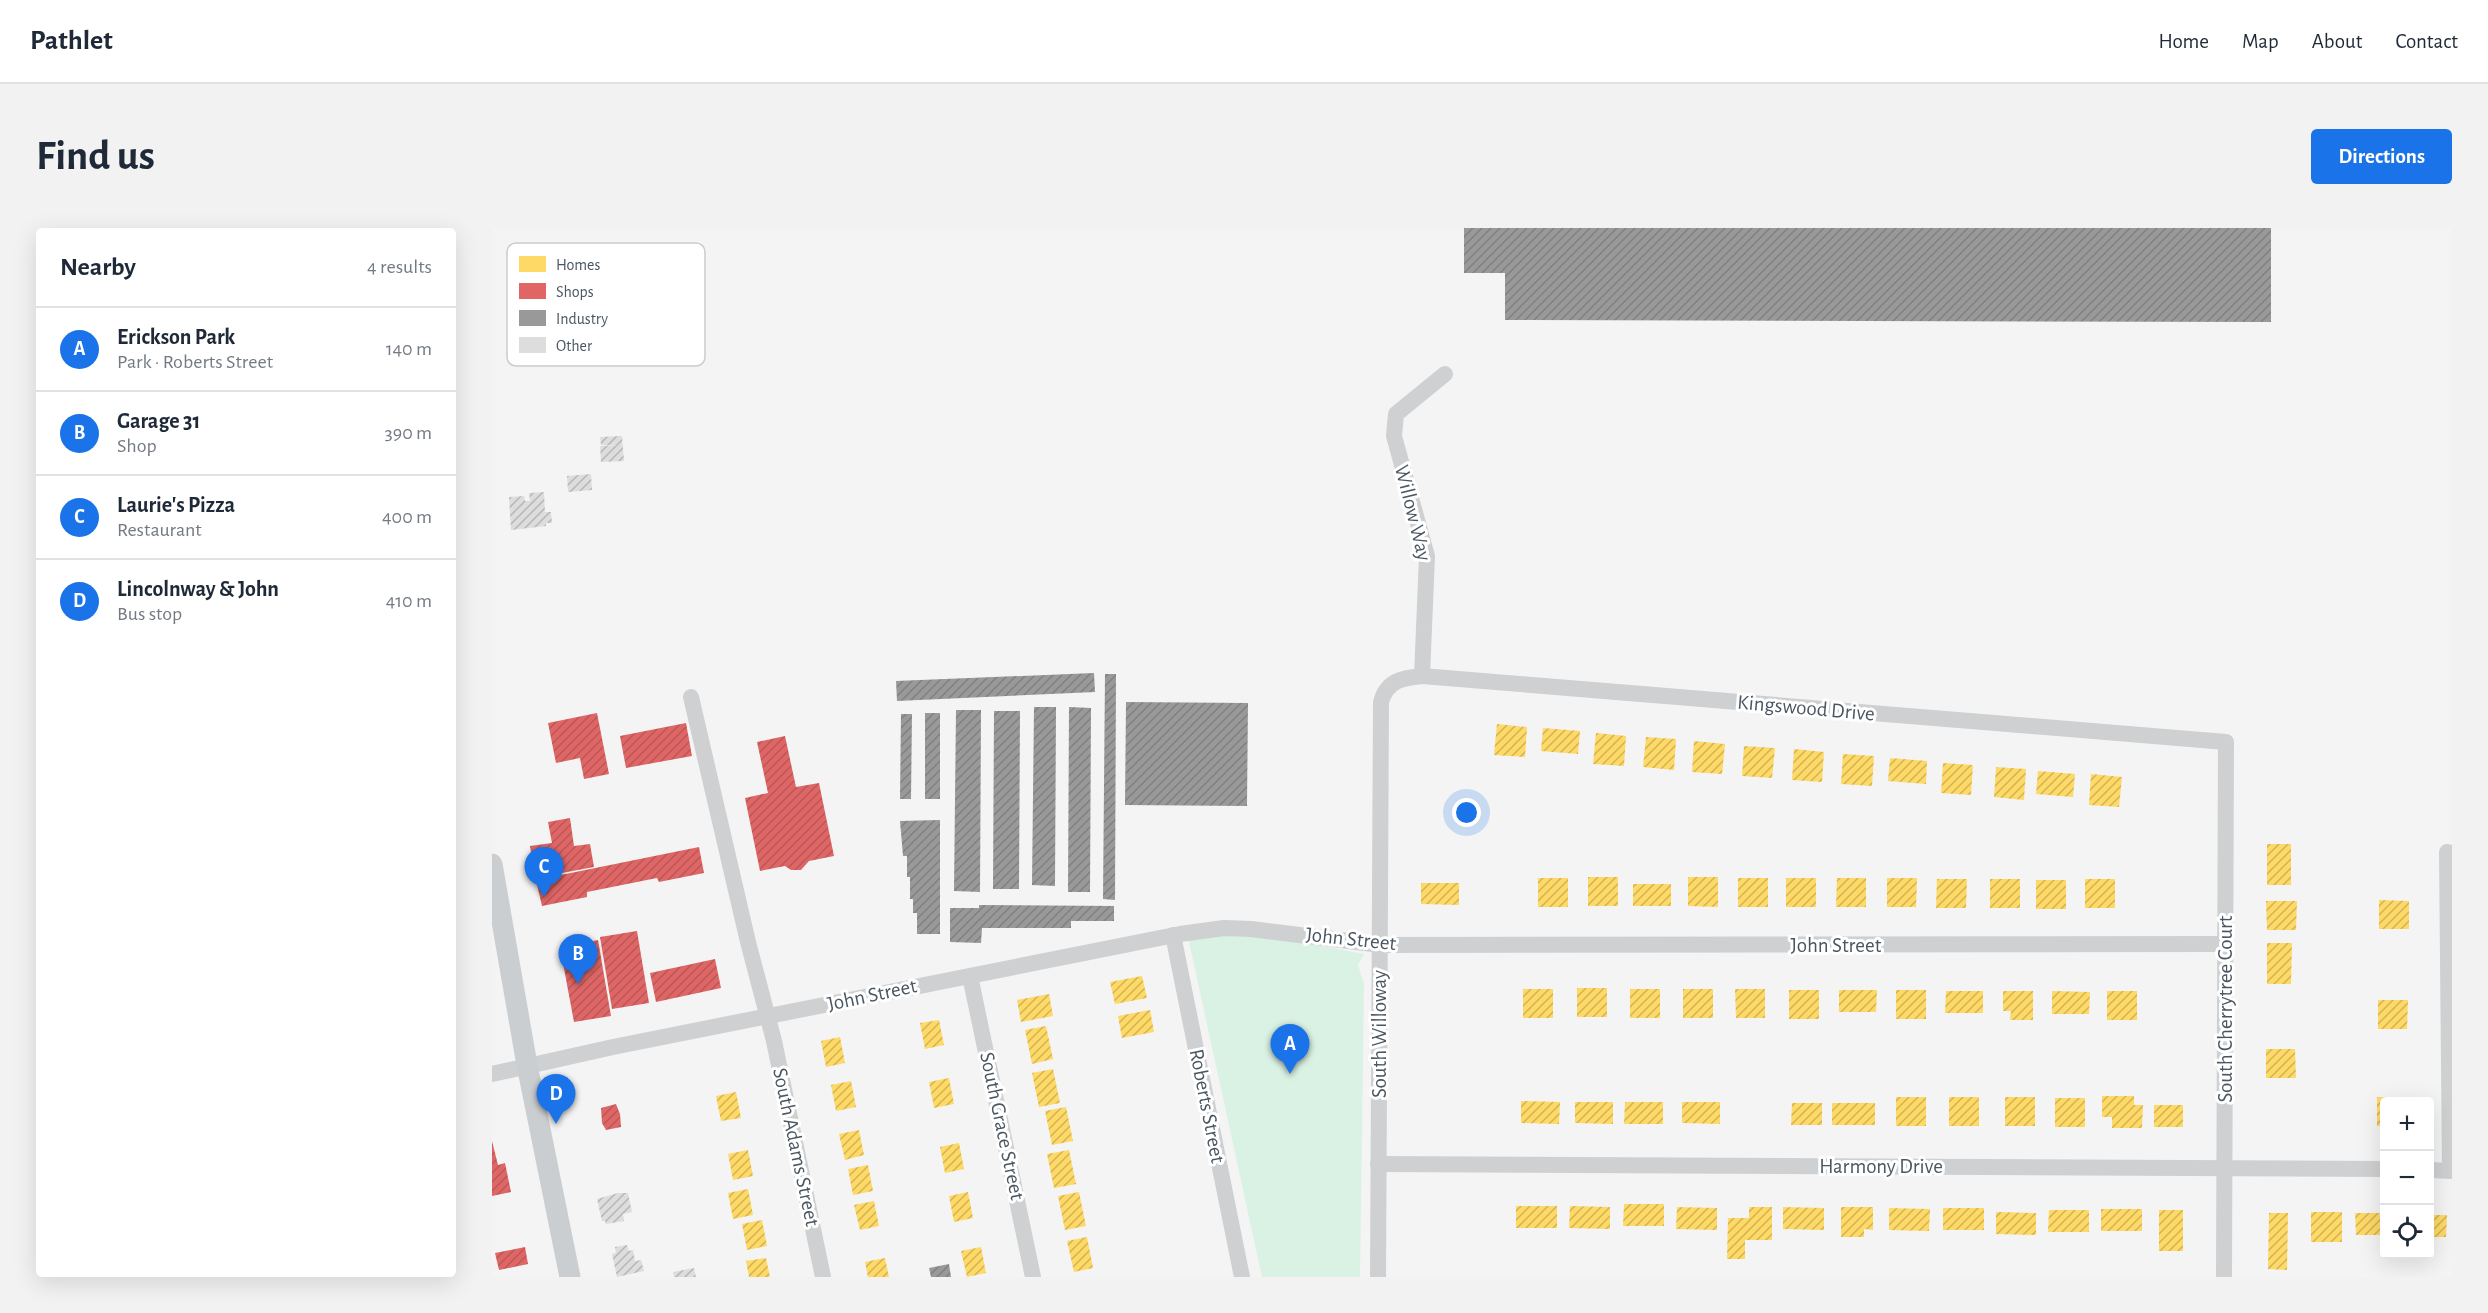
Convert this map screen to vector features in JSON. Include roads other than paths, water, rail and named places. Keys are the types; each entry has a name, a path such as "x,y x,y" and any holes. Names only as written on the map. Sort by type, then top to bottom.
{"main road":[{"path":"492,864 527,1065 568,1276"}],"street":[{"name":"Willow Way","path":"1422,676 1427,556 1394,436 1396,414 1445,374"},
{"name":"Kingswood Drive","path":"1389,686 1403,678 1422,676 2226,742"},
{"name":"South Willoway","path":"1378,1277 1382,702 1384,692 1389,686"},
{"name":"South Adams Street","path":"691,698 767,1017 823,1277"},
{"name":"South Cherrytree Court","path":"2223,1277 2226,742"},
{"path":"2434,1170 2451,1171 2449,852"},
{"name":"John Street","path":"492,1074 527,1065 1173,935 1224,928 1251,929 1381,945 2224,944"},
{"name":"Roberts Street","path":"1173,935 1242,1277"},
{"name":"South Grace Street","path":"970,976 1033,1277"},
{"name":"Harmony Drive","path":"1378,1164 2380,1169"}],"place":[{"name":"Laurie's Pizza","path":"544,897"},
{"name":"Garage 31","path":"578,984"},
{"name":"Erickson Park","path":"1290,1074"},
{"name":"Lincolnway & John","path":"556,1124"}]}
